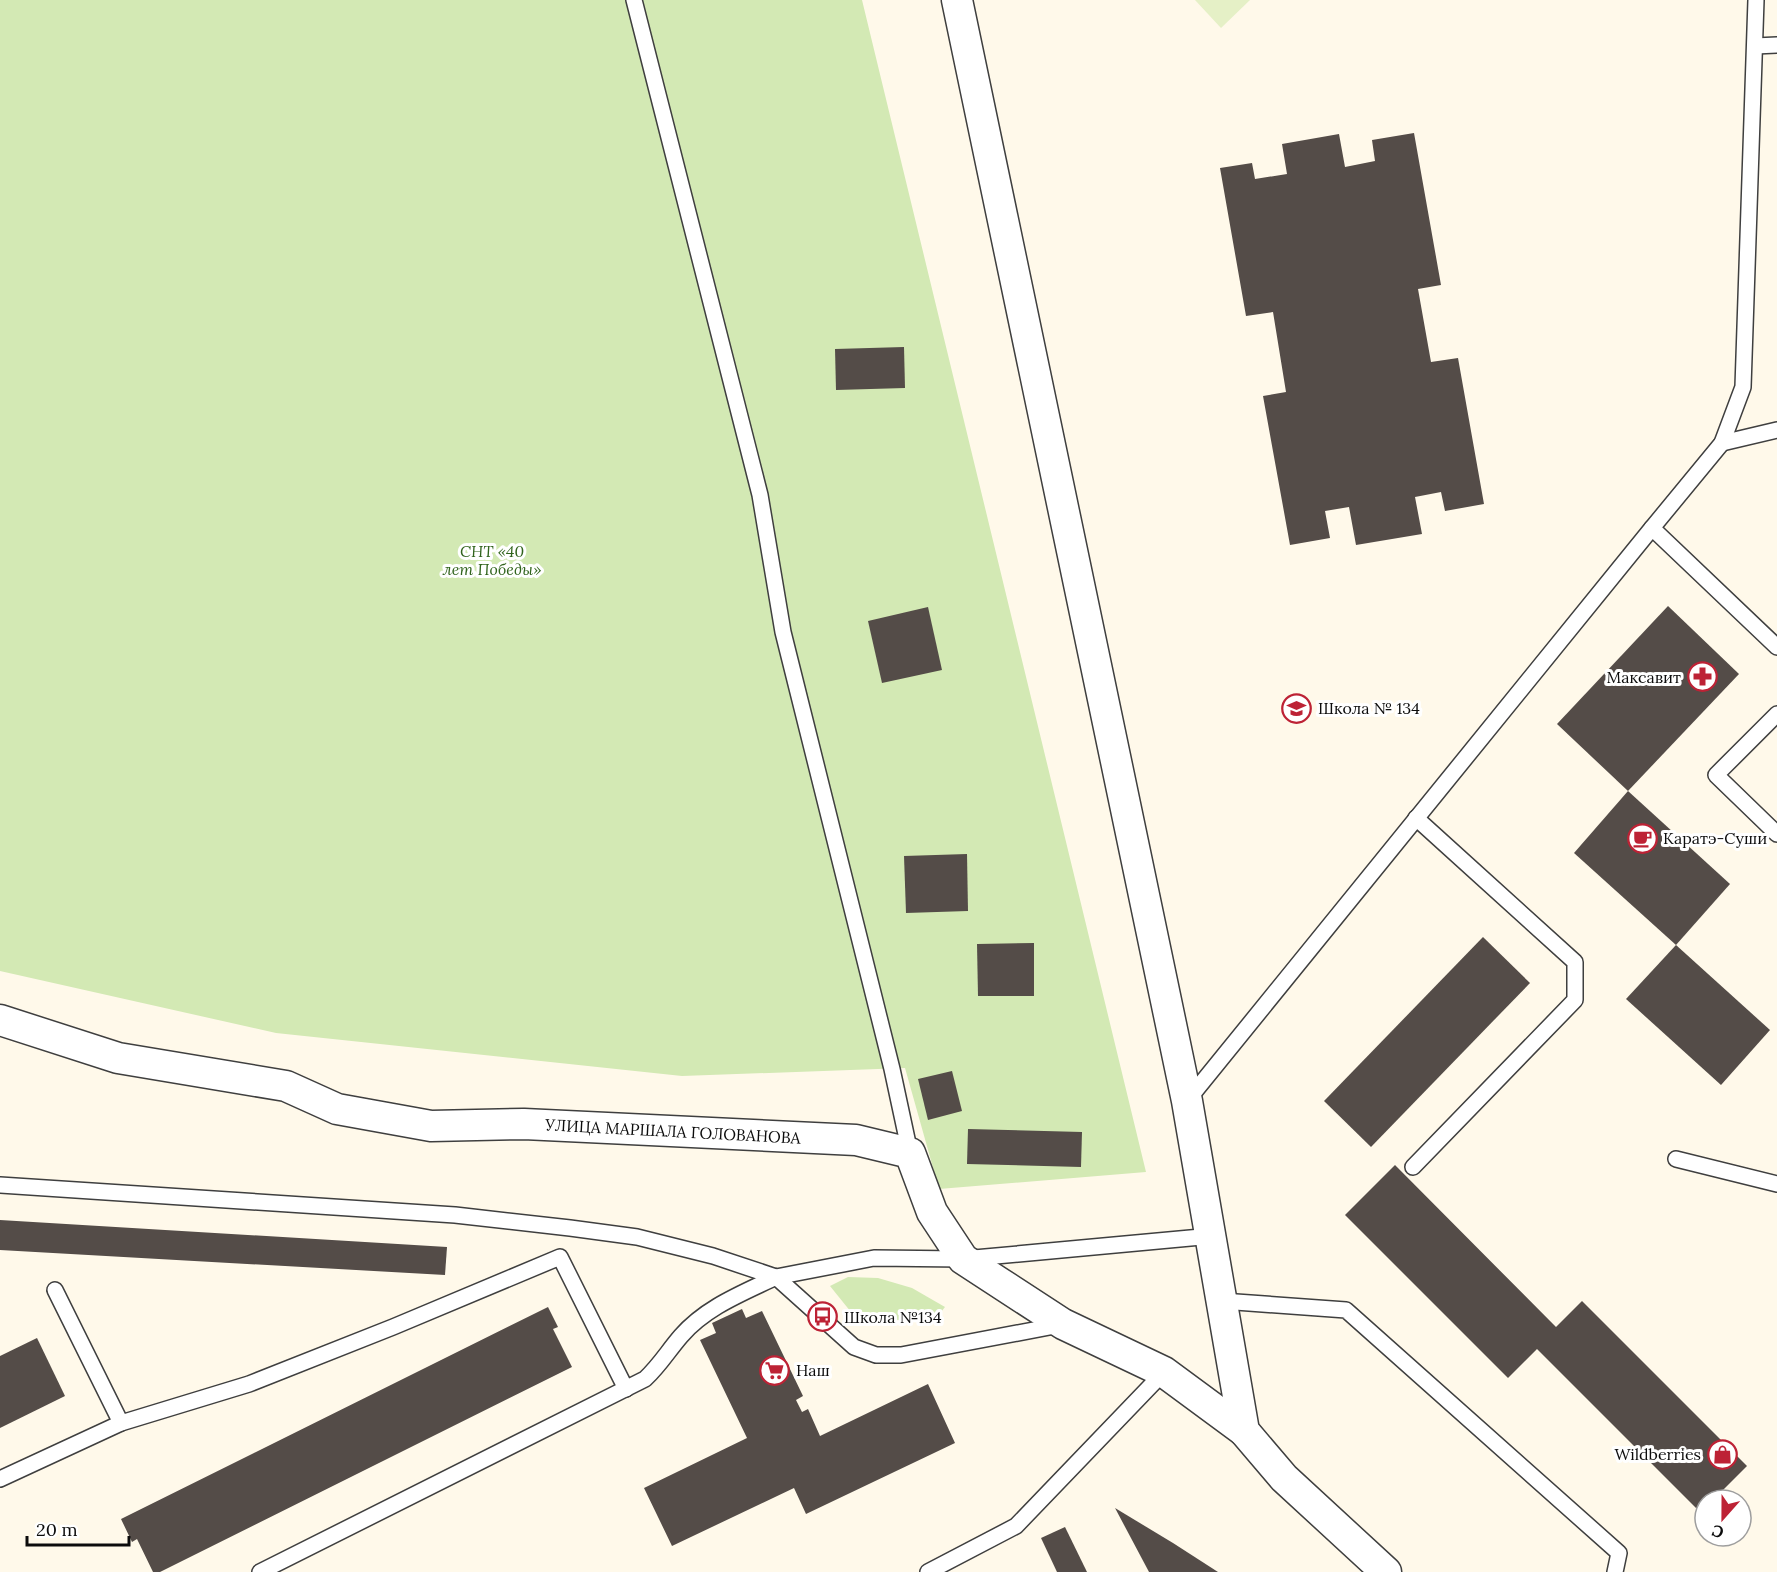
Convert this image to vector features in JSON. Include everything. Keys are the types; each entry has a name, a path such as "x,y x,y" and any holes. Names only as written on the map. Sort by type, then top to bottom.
{"street":[{"path":"957,0 1187,1101 1244,1431"},
{"name":"УЛИЦА МАРШАЛА ГОЛОВАНОВА","path":"0,1020 118,1058 286,1086 337,1108 431,1126 524,1124 856,1140 910,1153"},
{"path":"910,1153 932,1212 963,1259 1063,1324 1164,1372 1244,1431 1284,1478 1386,1572"}],"lane":[{"path":"634,0 760,495 783,632 889,1058 910,1153"},
{"path":"1187,1101 1722,443 1743,387 1756,0"},
{"path":"1755,46 1777,45"},
{"path":"1722,443 1777,430"},
{"path":"1652,528 1777,647"},
{"path":"1777,714 1716,775 1777,834"},
{"path":"1413,1167 1575,1000 1575,962 1416,818"},
{"path":"1676,1158 1777,1184"},
{"path":"0,1185 455,1215 637,1238 712,1256 776,1277 854,1347 876,1355 901,1355 1063,1324"},
{"path":"260,1572 645,1379 660,1365 682,1335 706,1312 776,1277 874,1258 963,1259 1212,1236"},
{"path":"0,1479 121,1423 249,1384 560,1257 626,1389"},
{"path":"55,1290 121,1423"},
{"path":"1222,1301 1346,1310 1619,1553 1615,1572"},
{"path":"928,1572 1016,1526 1164,1372"}],"green space":[{"name":"СНТ «40 лет Победы»","path":"0,0 862,0 1146,1172 939,1189 905,1068 682,1076 276,1033 0,971"},
{"path":"1195,0 1250,0 1221,28"},
{"path":"848,1277 878,1278 912,1288 945,1307 937,1317 915,1321 855,1317 830,1286"}],"building":[{"path":"1414,133 1441,285 1418,289 1431,362 1458,358 1484,504 1445,511 1441,492 1415,497 1422,534 1356,545 1349,507 1325,511 1330,538 1290,545 1263,396 1286,392 1273,312 1246,316 1220,168 1252,163 1255,179 1287,174 1282,144 1339,134 1345,167 1375,161 1372,140"},
{"path":"904,347 905,388 836,390 835,349"},
{"path":"1668,606 1739,674 1628,791 1557,724"},
{"path":"928,607 942,670 882,683 868,621"},
{"path":"1628,791 1730,884 1676,945 1574,853"},
{"path":"967,854 968,911 906,913 904,856"},
{"path":"1483,937 1530,983 1371,1147 1324,1101"},
{"path":"1034,943 1034,996 978,996 977,944"},
{"path":"1676,945 1770,1030 1721,1085 1626,999"},
{"path":"952,1071 962,1111 928,1120 918,1079"},
{"path":"968,1129 1082,1132 1081,1167 967,1164"},
{"path":"1395,1165 1556,1327 1582,1301 1747,1466 1725,1488 1693,1488 1693,1505 1537,1349 1508,1378 1345,1215"},
{"path":"0,1220 447,1247 445,1275 0,1250"},
{"path":"548,1307 558,1327 553,1329 572,1367 160,1572 153,1572 137,1539 132,1542 121,1519"},
{"path":"742,1309 746,1318 762,1311 803,1396 796,1400 802,1412 808,1409 820,1436 928,1384 955,1443 806,1514 794,1488 672,1546 644,1488 747,1438 700,1340 716,1333 712,1323"},
{"path":"37,1338 65,1396 0,1428 0,1356"},
{"path":"1115,1508 1173,1543 1218,1572 1149,1572"},
{"path":"1065,1527 1087,1572 1057,1572 1041,1538"}],"place":[{"name":"Максавит","path":"1702,677"},
{"name":"Школа № 134","path":"1297,708"},
{"name":"Каратэ-Суши","path":"1642,838"},
{"name":"Школа №134","path":"823,1317"},
{"name":"Наш","path":"775,1370"},
{"name":"Wildberries","path":"1722,1454"}]}
